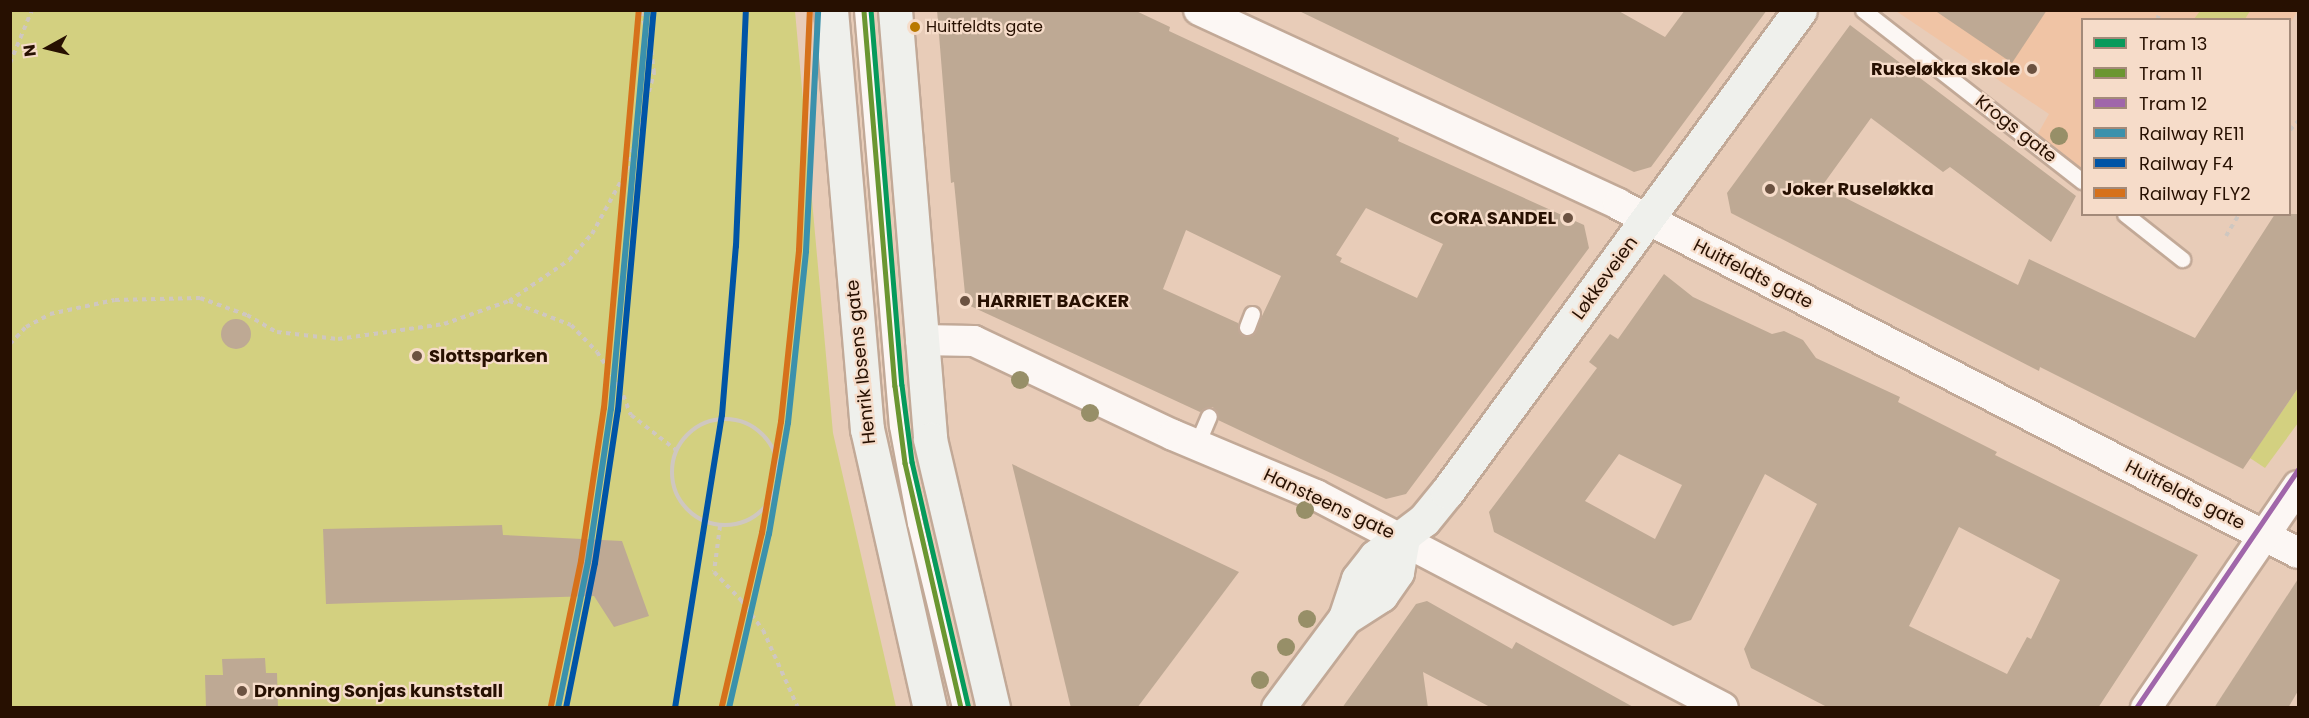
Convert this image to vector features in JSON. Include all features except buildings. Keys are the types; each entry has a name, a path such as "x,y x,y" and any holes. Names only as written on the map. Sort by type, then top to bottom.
{"main road":[{"name":"Henrik Ibsens gate","path":"831,10 867,429 930,708"},
{"path":"895,10 921,340 936,470 993,708"},
{"name":"Løkkeveien","path":"1403,538 1447,492 1800,10"},
{"path":"1278,708 1345,618 1381,595 1397,572 1403,538"}],"street":[{"name":"Huitfeldts gate","path":"1199,10 1648,219 2298,553"},
{"name":"Hansteens gate","path":"921,340 974,341 1197,444 1316,495 1403,538 1723,708"},
{"path":"2146,708 2298,486"}],"lane":[{"path":"862,10 897,426 914,515 960,708"},
{"name":"Krogs gate","path":"1863,10 2081,180"},
{"path":"2128,216 2182,259"},
{"path":"1197,444 1209,416"}],"path":[{"path":"10,63 32,10"},
{"path":"10,345 26,327 50,314 115,300 200,298 247,315 277,332 339,339 444,324 509,302 568,260 592,234 627,170 654,73 650,42 640,10"},
{"path":"2226,236 2238,216"},
{"path":"509,302 571,325 597,352 620,387 631,415 676,450"},
{"path":"714,420 747,424 772,446 778,461 774,494 753,519 720,526 689,513 678,499 672,483 676,450 699,425 714,420"},
{"path":"720,526 714,572 741,600 763,630 798,708"}],"shaded area":[{"path":"2200,10 2250,11 2246,18 2195,18"},
{"name":"Slottsparken","path":"10,11 795,11 833,433 896,707 11,707"},
{"name":"Ruseløkka skole","path":"1896,11 2298,11 2291,22 2291,18 2081,18 2081,169 2036,137 2049,114"},
{"path":"2298,388 2298,423 2265,468 2250,458"}],"tram line":[{"name":"13","path":"871,10 902,385 912,462 969,708"},
{"name":"11","path":"864,11 895,386 905,463 961,708"},
{"name":"12","path":"2136,708 2298,470"}],"rail line":[{"name":"FLY2","path":"551,706 581,561 604,408 639,10"},
{"name":"RE11","path":"558,708 588,562 611,409 647,10"},
{"name":"F4","path":"566,708 595,563 618,410 654,10"},
{"name":"F4","path":"675,708 722,415 736,246 746,10"},
{"name":"FLY2","path":"722,706 762,533 781,422 799,250 810,10"},
{"name":"RE11","path":"729,708 769,534 788,423 806,251 818,10"}],"place":[{"name":"Huitfeldts gate","path":"915,27"},
{"name":"Ruseløkka skole","path":"2032,69"},
{"name":"Joker Ruseløkka","path":"1770,189"},
{"name":"CORA SANDEL","path":"1568,218"},
{"name":"HARRIET BACKER","path":"965,301"},
{"name":"Slottsparken","path":"417,356"},
{"name":"Dronning Sonjas kunststall","path":"242,691"}]}
